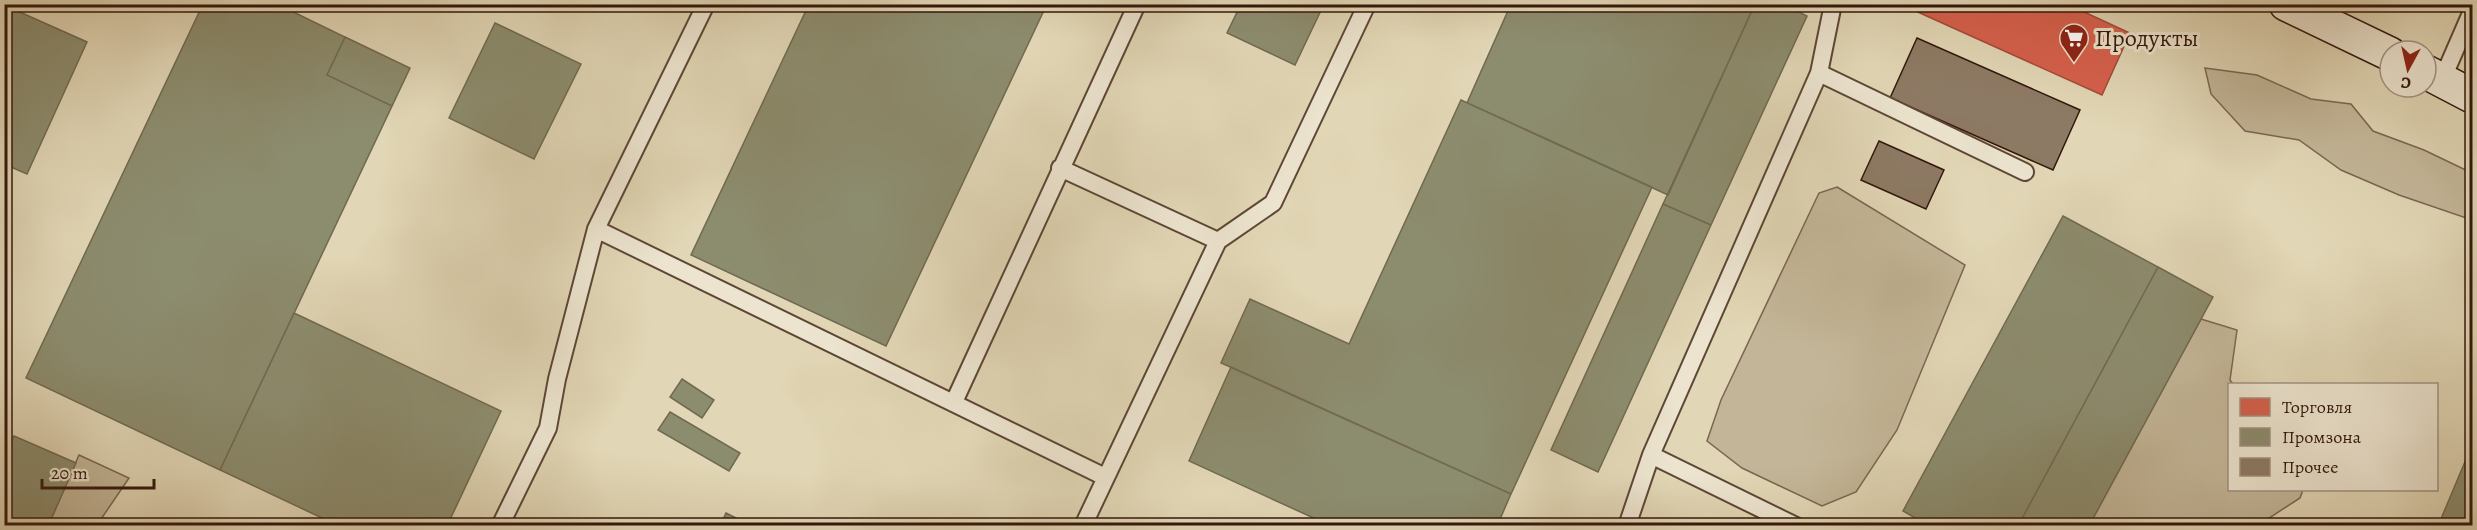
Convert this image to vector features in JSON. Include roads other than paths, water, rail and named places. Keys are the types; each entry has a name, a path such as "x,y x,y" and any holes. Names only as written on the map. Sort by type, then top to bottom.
{"street":[{"path":"2286,4 2378,48"},
{"path":"2438,78 2472,96"}],"lane":[{"path":"500,525 548,428 557,379 596,229 706,4"},
{"path":"954,402 1137,4"},
{"path":"1083,525 1218,241 1273,203 1367,4"},
{"path":"1627,525 1651,455 1819,73 1833,4"},
{"path":"2438,69 2472,10"},
{"path":"1819,73 2025,172"},
{"path":"1060,168 1218,241"},
{"path":"596,229 1105,477"},
{"path":"1651,455 1796,525"}],"place":[{"name":"Продукты","path":"2074,64"}]}
